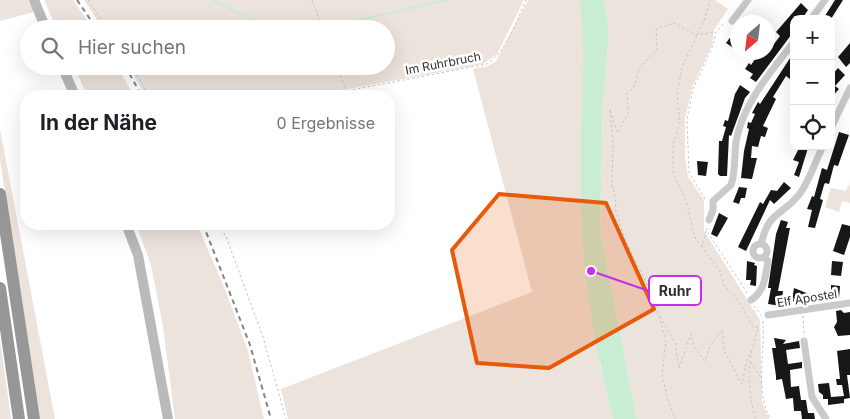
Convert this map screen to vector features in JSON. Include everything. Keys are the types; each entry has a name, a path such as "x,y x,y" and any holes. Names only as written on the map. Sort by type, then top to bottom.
{"highway":[{"path":"0,194 34,419"},
{"path":"0,288 19,419"}],"main road":[{"path":"34,0 42,20"},
{"path":"66,75 72,90"},
{"path":"128,230 138,255 168,419"}],"street":[{"path":"737,15 748,0"},
{"path":"814,15 825,0"},
{"path":"709,220 713,210 713,201 731,185 736,142 747,111 774,67 790,47"},
{"path":"835,120 850,88"},
{"path":"752,300 761,294 768,261 764,257 758,257 754,252 756,246 761,244 764,231 772,216 793,200 803,188 821,150"},
{"name":"Elf Apostel","path":"765,315 850,303"},
{"path":"804,340 812,397 826,419"}],"path":[{"path":"88,0 101,20"},
{"path":"312,0 320,20"},
{"name":"Im Ruhrbruch","path":"351,90 487,64 496,58 526,0"},
{"path":"710,0 682,67 677,95 680,122 673,144 673,174 686,200 695,238 720,270 724,286 736,298 753,327 758,327 751,362 752,406 756,419"},
{"path":"713,201 706,200 689,173 687,119 693,89 713,45 716,32 723,22 730,21"},
{"path":"675,419 666,397 662,374 666,340 653,297 625,239 616,211 612,186 613,142 610,110 617,132 628,113 627,93 633,88 636,73 647,58 657,50 656,29 674,23 696,35 716,32"},
{"path":"137,75 146,90"},
{"path":"340,75 346,90"},
{"path":"702,247 709,220"},
{"path":"222,230 263,337 286,419"},
{"path":"706,230 752,300 765,315 762,380 770,419"},
{"path":"802,310 804,340"},
{"path":"658,314 675,343 679,368 692,334 694,347 706,361 710,346 722,330 725,352 742,384 747,360 753,347"},
{"path":"751,362 762,380"}],"highlighted area":[{"path":"499,194 606,203 654,309 549,368 477,363 452,250"}],"shaded area":[{"path":"0,0 28,0 34,12 0,21"},
{"path":"44,0 73,0 87,20 53,20"},
{"path":"84,0 524,0 497,54 483,64 345,90 142,90 133,75 395,75 395,20 97,20"},
{"path":"528,0 579,0 585,32 600,364 613,419 288,419 281,389 532,292 473,69 488,66 496,61"},
{"path":"579,0 604,0 609,32 603,103 600,230 637,419 613,419 597,348 589,300 582,228 583,33"},
{"path":"604,0 715,0 728,9 714,30 712,45 692,88 685,119 685,156 688,177 704,200 704,231 760,320 762,402 769,419 637,419 600,230 603,103 609,32"},
{"path":"78,75 122,75 131,90 84,90"},
{"path":"0,129 55,419 40,419 0,160"},
{"path":"850,183 850,203 842,201 839,212 825,207 831,188 846,191"},
{"path":"138,230 200,230 248,351 264,419 175,419 163,327 151,265"},
{"path":"0,339 11,419 0,419"}],"building":[{"path":"835,0 843,0 834,15 826,15"},
{"path":"801,3 808,10 805,15 791,15"},
{"path":"790,16 790,36 775,56 775,43 780,36 776,32"},
{"path":"730,38 730,46 726,43"},
{"path":"850,43 850,63 846,67 838,57"},
{"path":"790,58 790,79 786,76 773,97 776,99 763,126 768,128 765,137 761,136 758,147 752,146 751,158 757,158 752,179 741,178 749,129 747,128 748,122 751,123 755,114 752,113 758,102 760,104"},
{"path":"754,60 772,60 756,82 750,78 753,74 745,69 749,63 751,65"},
{"path":"838,68 845,75 835,86 835,71"},
{"path":"740,85 750,92 745,98 731,136 729,135 727,176 720,176 718,174 719,141 722,141 726,127 723,126 725,120 728,121 735,94"},
{"path":"839,132 849,135 838,166 834,165 829,184 825,183 824,185 820,199 823,200 815,228 808,227 812,210 807,209 812,196 814,197 822,168 827,170 833,150 835,150"},
{"path":"798,150 807,150 799,177 794,175 799,162 793,160"},
{"path":"697,161 708,162 706,176 698,175"},
{"path":"784,182 791,188 774,204 770,200 746,251 738,247 760,202 763,204 771,190 777,191"},
{"path":"739,187 747,188 745,198 741,198 739,204 733,202"},
{"path":"719,213 728,218 717,237 711,234"},
{"path":"781,220 788,222 786,228 790,228 778,291 783,291 781,306 768,304 771,288 768,288 776,234"},
{"path":"842,224 850,226 850,237 844,255 833,251"},
{"path":"747,261 755,263 754,265 757,266 756,286 750,285 751,280 746,280"},
{"path":"832,261 843,262 841,276 831,275"},
{"path":"831,285 840,286 839,299 823,298 822,292 831,291"},
{"path":"794,288 809,294 807,304 792,301"},
{"path":"841,310 844,313 850,312 850,335 838,336 834,327 837,322 836,311"},
{"path":"774,338 786,340 783,344 799,341 800,348 786,350 788,364 802,362 802,368 790,370 791,387 799,386 801,400 806,400 808,413 814,413 815,419 802,419 801,411 794,411 793,398 786,399 782,379 776,380 772,348 776,348"},
{"path":"850,349 850,375 847,375 850,398 844,399 844,403 828,405 828,399 823,399 823,395 819,392 818,384 829,383 831,397 844,396 842,385 837,385 836,379 840,379 837,351"}],"waterway":[{"path":"213,0 253,20"},
{"path":"359,20 446,0"}],"railway":[{"path":"77,0 91,20"},
{"path":"130,75 139,90"},
{"path":"205,230 250,345 271,419"}],"place":[{"name":"Ruhr","path":"591,271"}]}
